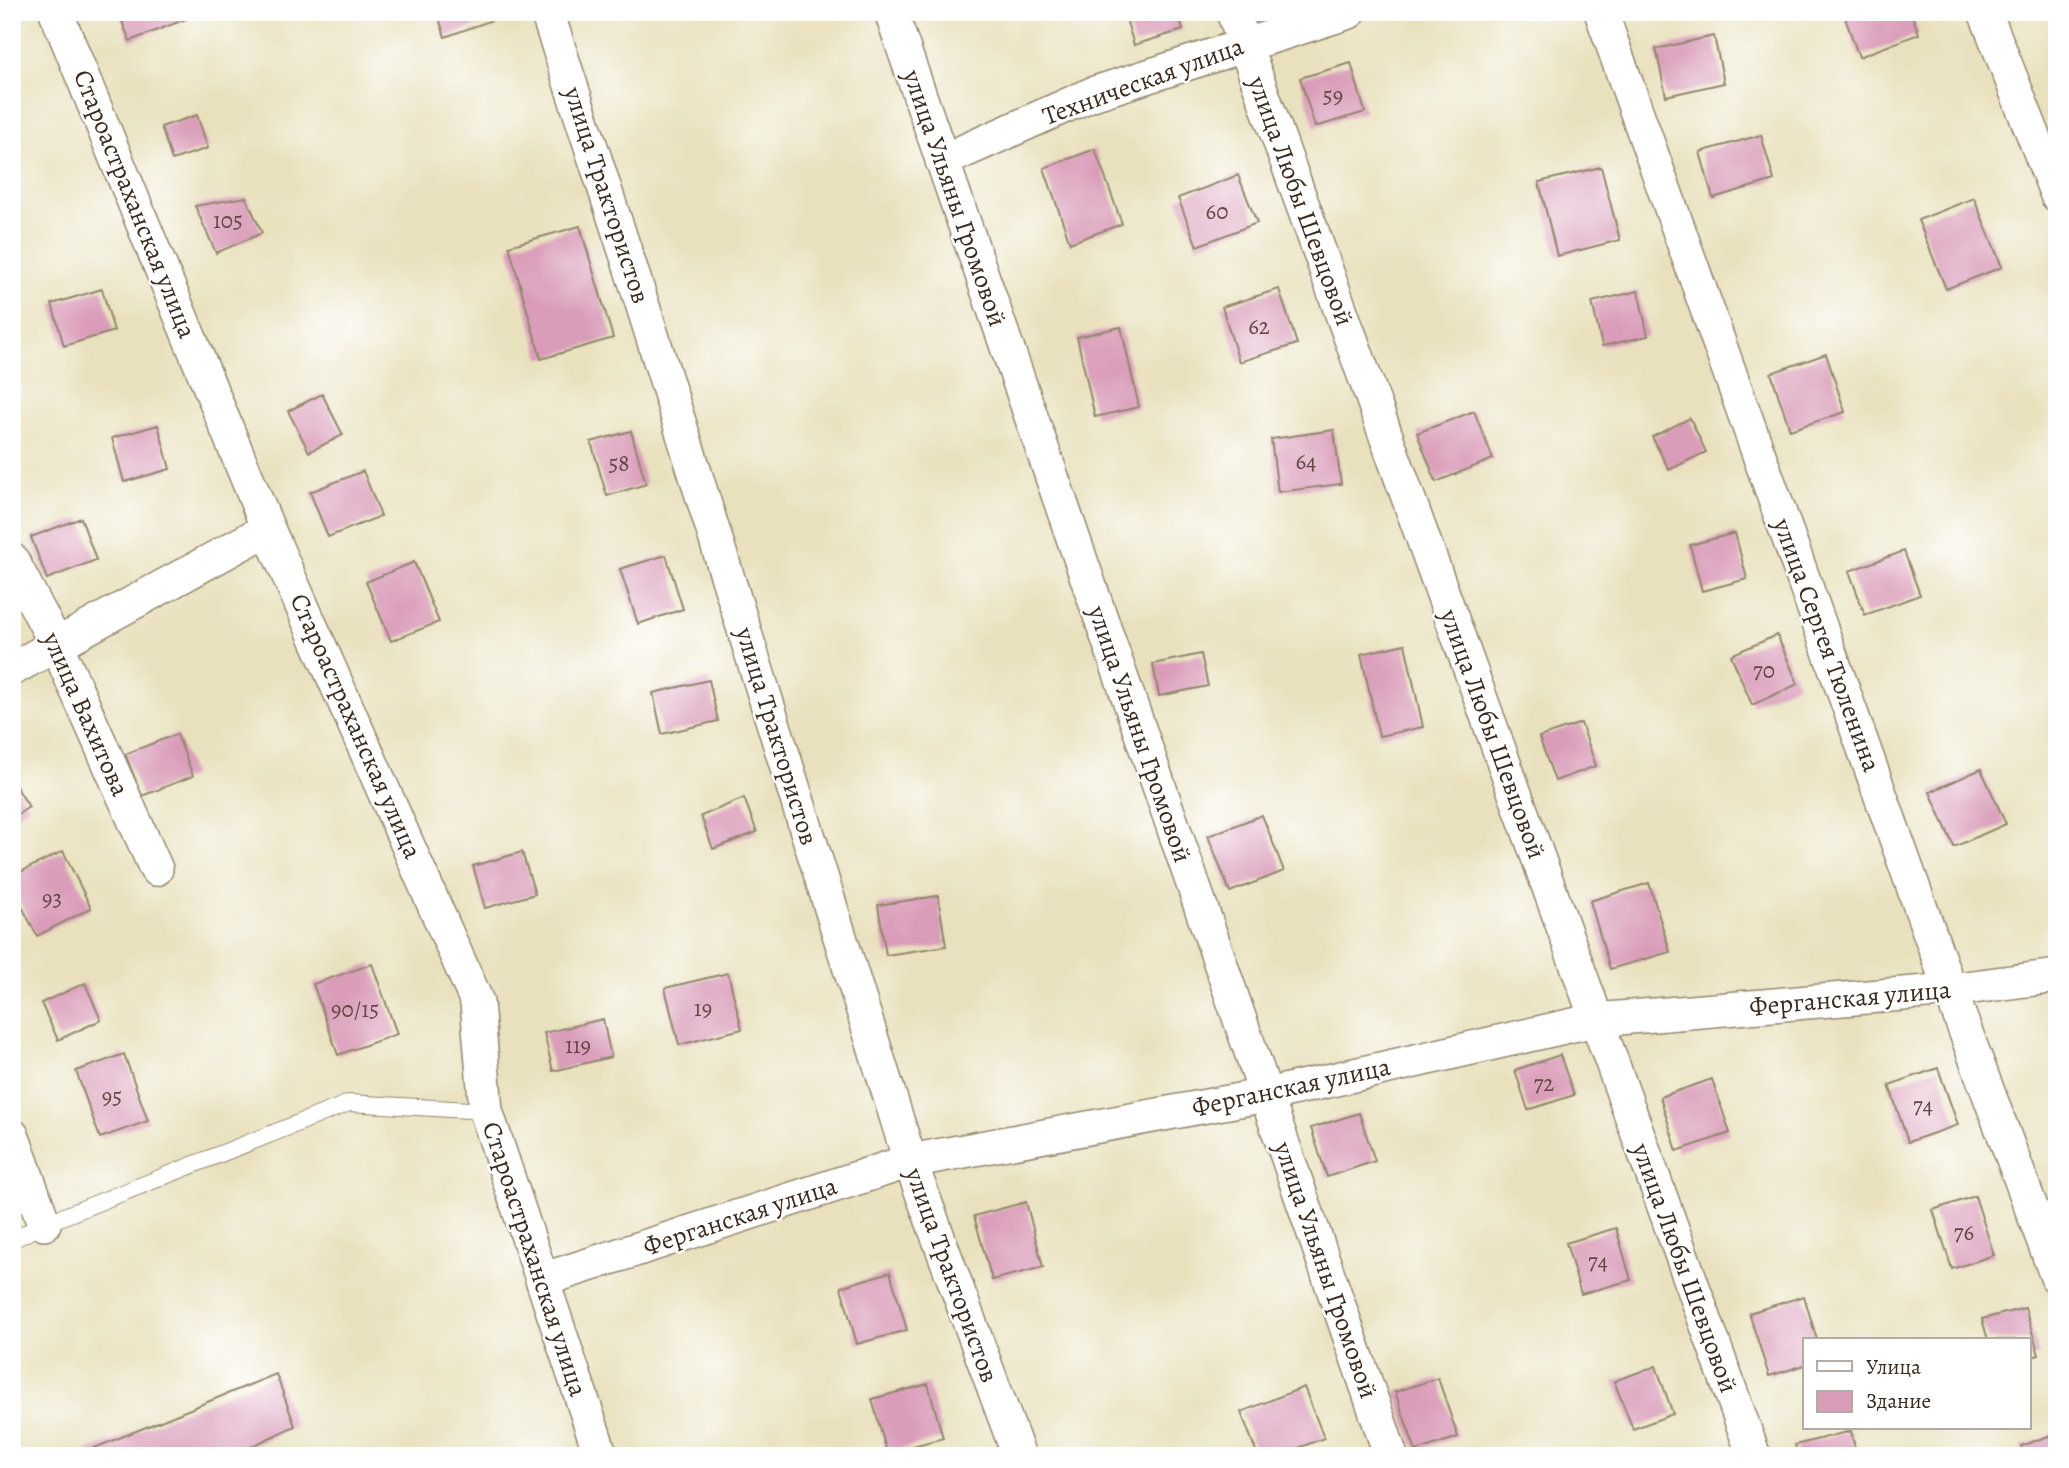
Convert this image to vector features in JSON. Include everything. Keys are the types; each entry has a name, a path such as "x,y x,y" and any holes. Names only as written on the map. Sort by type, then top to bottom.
{"street":[{"name":"Староастраханская улица","path":"56,12 268,529 477,1002 486,1111 601,1456"},
{"name":"улица Трактористов","path":"547,12 641,300 910,1161 1019,1456"},
{"name":"улица Ульяны Громовой","path":"891,12 1391,1456"},
{"name":"улица Любы Шевцовой","path":"1233,12 1754,1456"},
{"name":"Техническая улица","path":"942,161 1092,94 1349,12"},
{"name":"улица Сергея Тюленина","path":"1601,12 1950,990 2057,1277"},
{"path":"1984,12 2057,195"},
{"path":"12,669 268,529"},
{"name":"улица Вахитова","path":"12,560 56,644 156,869"},
{"name":"Ферганская улица","path":"542,1280 910,1161 1266,1095 1595,1020 1950,990 2057,976"},
{"path":"12,1135 44,1224"}],"lane":[{"path":"12,1240 44,1224 349,1103 486,1111"}],"building":[{"path":"118,12 184,12 186,19 130,41"},
{"path":"437,12 496,12 498,18 445,37"},
{"path":"1124,12 1178,12 1183,30 1134,45"},
{"path":"1843,12 1911,12 1919,34 1859,57"},
{"path":"1714,36 1724,83 1666,96 1656,49"},
{"path":"1351,63 1365,112 1315,127 1300,78"},
{"path":"197,115 208,148 172,160 161,127"},
{"path":"1761,135 1774,180 1713,198 1700,152"},
{"path":"1095,149 1122,224 1070,243 1044,168"},
{"path":"1601,167 1620,240 1557,256 1539,182"},
{"path":"1238,175 1257,223 1197,246 1178,198"},
{"path":"246,197 262,233 216,253 195,206"},
{"path":"1974,198 2002,267 1946,289 1918,220"},
{"path":"580,226 613,338 541,359 509,246"},
{"path":"102,289 114,331 64,346 52,304"},
{"path":"1279,289 1297,344 1239,362 1222,307"},
{"path":"1638,291 1648,336 1602,346 1592,302"},
{"path":"1121,327 1139,407 1095,417 1077,337"},
{"path":"1826,354 1845,412 1790,430 1771,373"},
{"path":"322,394 343,435 309,452 288,411"},
{"path":"1474,411 1493,459 1436,482 1417,433"},
{"path":"1690,418 1706,452 1669,470 1652,437"},
{"path":"158,425 170,469 124,482 112,438"},
{"path":"1334,430 1341,484 1278,492 1271,439"},
{"path":"631,431 646,484 607,496 591,442"},
{"path":"363,471 381,516 328,537 310,492"},
{"path":"81,518 96,560 47,579 31,537"},
{"path":"1735,533 1747,579 1702,591 1690,545"},
{"path":"1904,551 1920,595 1865,615 1849,571"},
{"path":"666,555 683,609 638,624 620,569"},
{"path":"414,562 439,622 391,641 366,582"},
{"path":"1777,635 1798,684 1752,705 1731,655"},
{"path":"1405,644 1423,727 1379,736 1361,654"},
{"path":"1201,654 1208,686 1159,696 1153,664"},
{"path":"709,680 718,721 662,734 653,693"},
{"path":"1581,723 1596,766 1555,781 1539,737"},
{"path":"177,734 193,776 142,796 125,754"},
{"path":"1981,769 2006,824 1954,847 1930,792"},
{"path":"12,780 29,807 12,818"},
{"path":"744,798 757,832 713,849 701,816"},
{"path":"1262,815 1284,871 1230,892 1208,836"},
{"path":"63,851 91,908 37,936 12,887 12,876"},
{"path":"522,852 535,894 485,908 473,866"},
{"path":"1649,883 1670,952 1610,969 1590,901"},
{"path":"938,896 946,946 886,955 878,905"},
{"path":"372,964 397,1034 338,1055 313,984"},
{"path":"728,973 742,1029 679,1045 665,988"},
{"path":"85,983 101,1020 58,1040 41,1003"},
{"path":"603,1019 611,1057 553,1071 544,1033"},
{"path":"124,1054 148,1121 100,1138 76,1071"},
{"path":"1560,1055 1574,1095 1528,1110 1515,1070"},
{"path":"1938,1068 1958,1125 1908,1142 1889,1085"},
{"path":"1712,1079 1730,1133 1677,1151 1660,1097"},
{"path":"1359,1113 1375,1161 1327,1177 1311,1128"},
{"path":"1975,1196 1994,1255 1952,1269 1933,1210"},
{"path":"1026,1202 1043,1267 992,1280 974,1216"},
{"path":"1616,1228 1631,1280 1581,1294 1566,1243"},
{"path":"890,1272 907,1330 857,1344 841,1287"},
{"path":"1804,1296 1816,1338 1803,1338 1803,1366 1769,1376 1749,1313"},
{"path":"2025,1308 2039,1355 2030,1358 2030,1338 1987,1338 1982,1319"},
{"path":"1656,1366 1673,1414 1633,1429 1614,1381"},
{"path":"276,1374 295,1426 231,1456 89,1456 87,1451"},
{"path":"1438,1378 1458,1437 1416,1451 1395,1392"},
{"path":"928,1384 943,1438 887,1453 872,1399"},
{"path":"1304,1387 1324,1438 1278,1456 1258,1456 1241,1412"},
{"path":"1851,1431 1857,1456 1798,1456 1795,1445"},
{"path":"2057,1433 2057,1456 2024,1456 2021,1446"}]}
